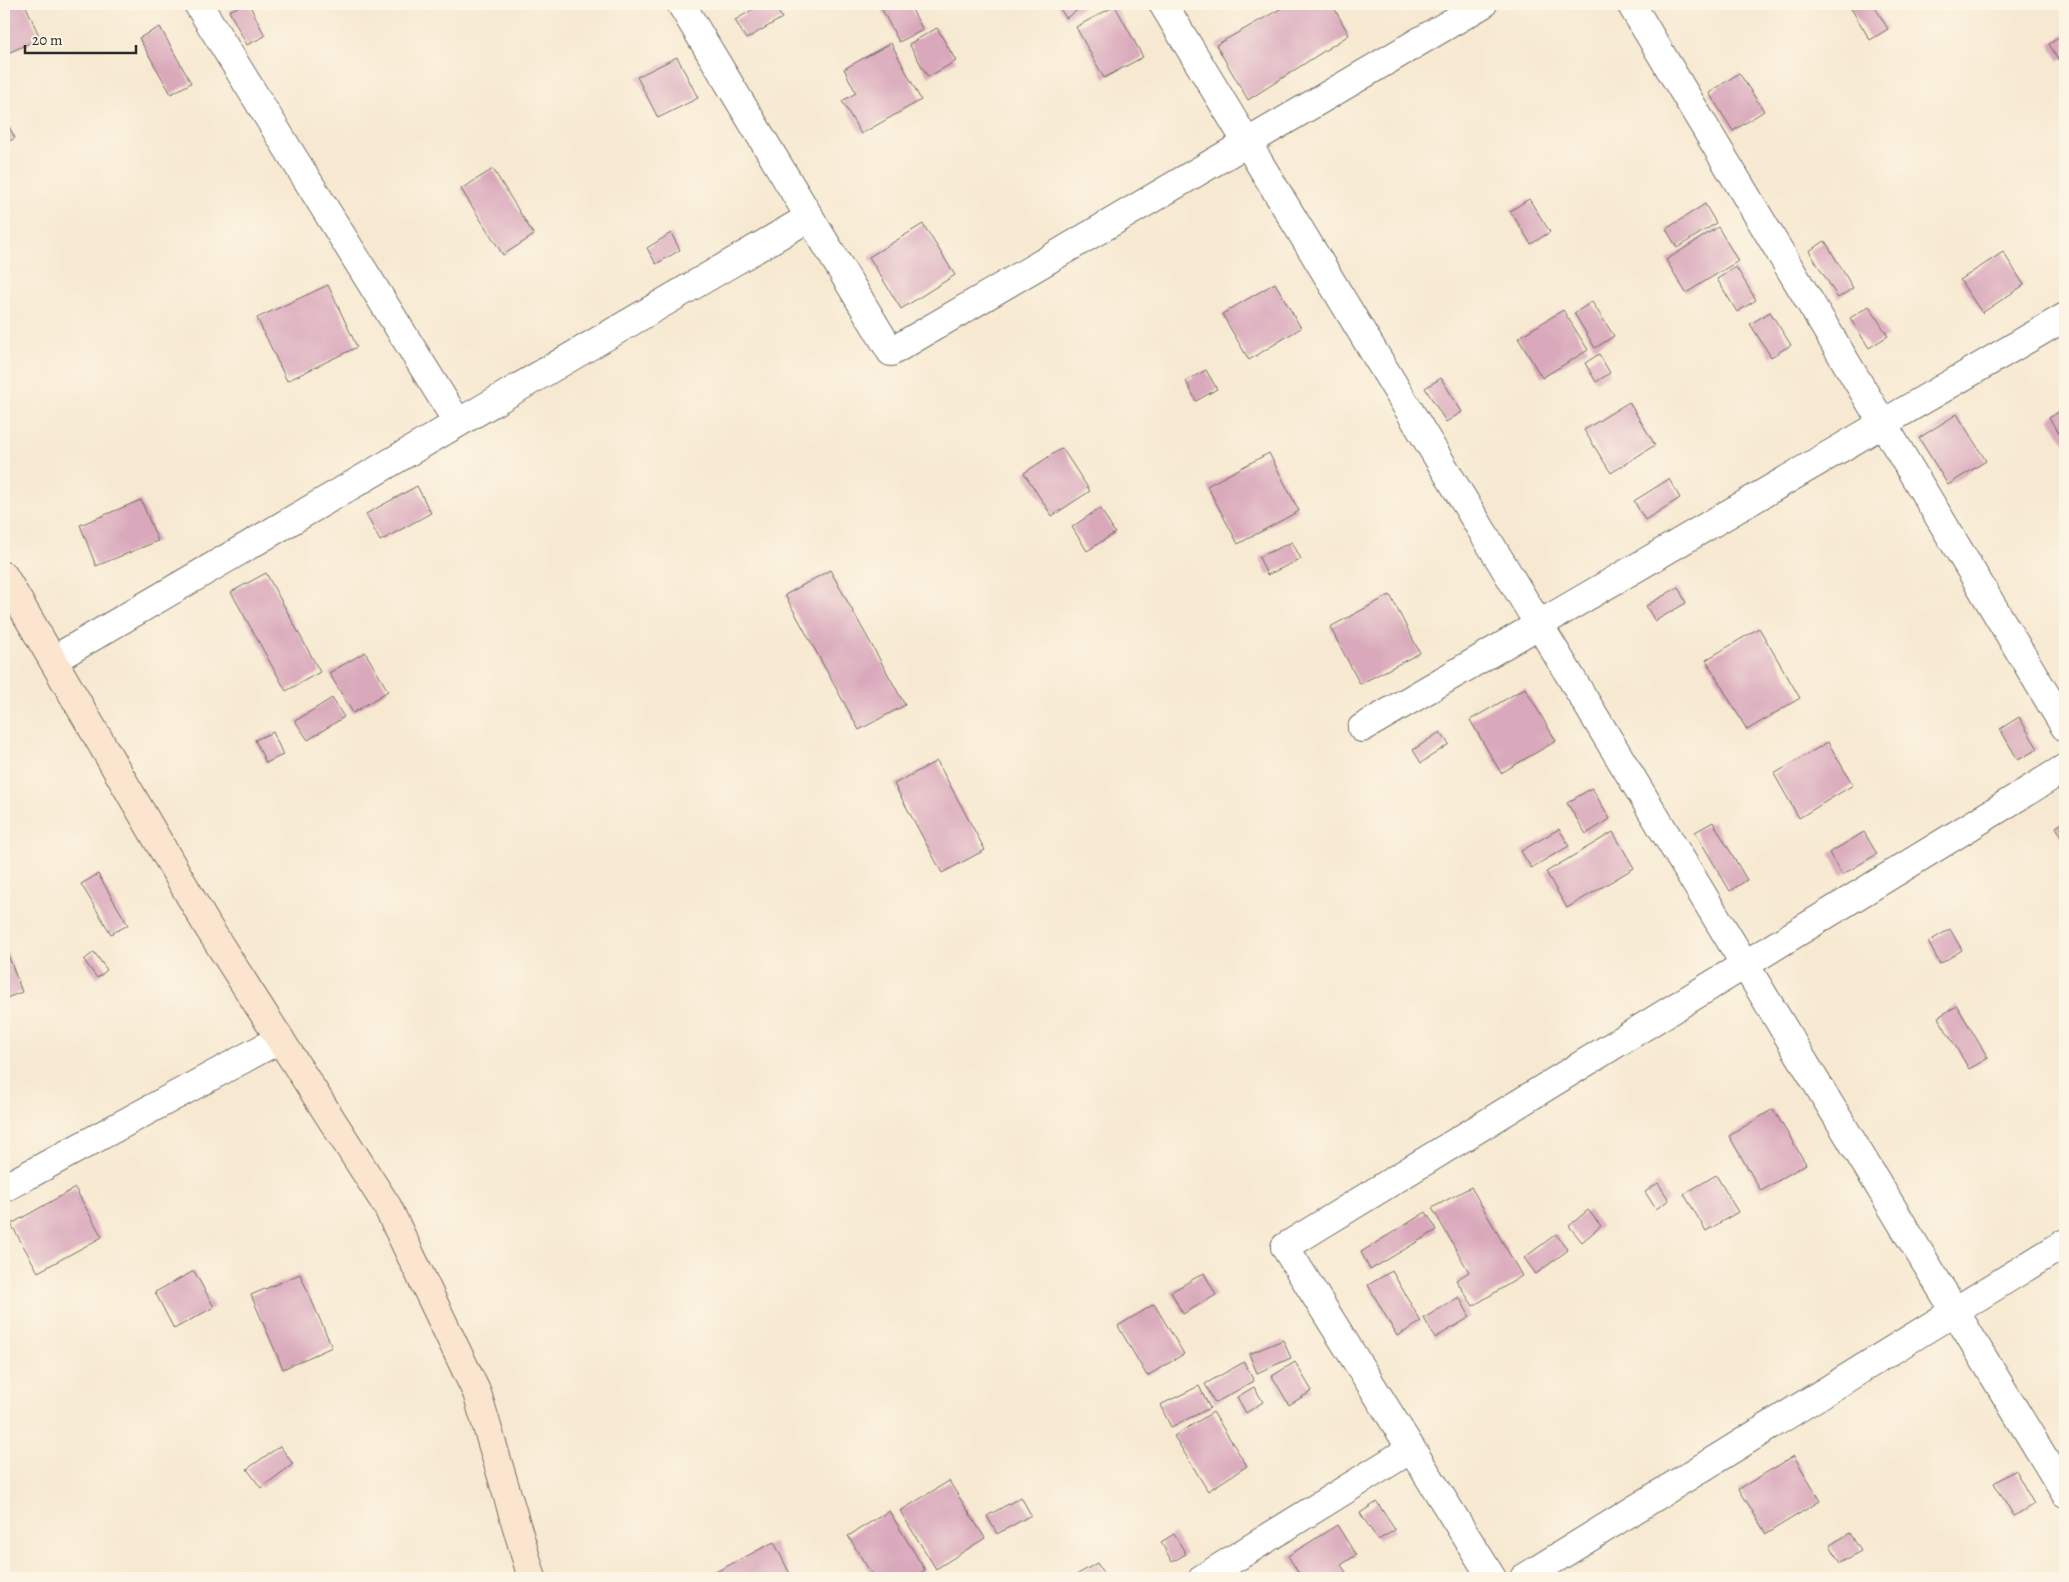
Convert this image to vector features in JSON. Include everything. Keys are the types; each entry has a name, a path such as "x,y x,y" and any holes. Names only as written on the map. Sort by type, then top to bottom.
{"main road":[{"path":"4,576 208,927 386,1206 477,1393 532,1578"}],"street":[{"path":"198,4 458,423"},
{"path":"1163,4 2065,1493"},
{"path":"691,7 810,217 891,352 1483,4"},
{"path":"1632,4 2065,728"},
{"path":"53,660 810,217"},
{"path":"1362,728 2065,317"},
{"path":"1492,1578 1285,1247 2065,768"},
{"path":"4,1188 280,1039"},
{"path":"1524,1578 2065,1243"},
{"path":"1203,1578 1412,1449"}],"building":[{"path":"4,4 25,4 40,38 4,55"},
{"path":"244,4 249,4 265,36 247,45 229,11"},
{"path":"762,4 774,4 782,18 746,39 735,20"},
{"path":"879,4 909,4 923,30 899,42"},
{"path":"1057,4 1087,4 1066,18"},
{"path":"1289,4 1332,4 1349,35 1248,100 1216,45"},
{"path":"1873,4 1888,29 1870,40 1849,5"},
{"path":"1115,6 1143,57 1104,78 1076,27"},
{"path":"160,27 191,83 171,94 139,38"},
{"path":"937,28 956,61 928,77 909,44"},
{"path":"2065,34 2065,57 2059,61 2049,44"},
{"path":"891,43 921,100 861,134 842,101 856,93 844,69"},
{"path":"677,57 698,98 658,118 637,77"},
{"path":"1739,73 1764,111 1733,131 1709,93"},
{"path":"4,117 15,138 4,144"},
{"path":"493,169 534,235 503,255 461,189"},
{"path":"1529,199 1550,232 1531,244 1510,211"},
{"path":"1705,204 1716,223 1677,248 1666,229"},
{"path":"923,224 955,275 901,309 869,257"},
{"path":"1718,227 1738,261 1686,293 1666,260"},
{"path":"671,233 680,250 656,264 647,248"},
{"path":"1825,241 1853,288 1838,298 1809,251"},
{"path":"2003,252 2024,285 1982,313 1960,280"},
{"path":"1736,267 1756,300 1737,312 1717,279"},
{"path":"1275,283 1301,328 1249,360 1222,314"},
{"path":"328,285 357,347 287,381 257,318"},
{"path":"1592,302 1614,336 1595,348 1574,313"},
{"path":"1869,306 1888,336 1869,348 1850,318"},
{"path":"1563,310 1588,350 1542,378 1518,338"},
{"path":"1770,312 1791,345 1771,357 1750,324"},
{"path":"1599,354 1610,373 1596,382 1585,363"},
{"path":"1206,370 1217,389 1196,401 1186,381"},
{"path":"1441,378 1462,412 1446,422 1425,388"},
{"path":"1629,402 1655,445 1611,473 1584,430"},
{"path":"2065,408 2065,443 2049,418"},
{"path":"1957,414 1986,461 1948,485 1919,438"},
{"path":"1062,448 1090,491 1052,516 1024,473"},
{"path":"1269,453 1299,511 1238,544 1207,486"},
{"path":"1669,479 1680,498 1645,520 1634,501"},
{"path":"417,486 431,513 380,541 366,514"},
{"path":"141,500 158,541 96,566 80,525"},
{"path":"1100,508 1115,533 1087,551 1072,527"},
{"path":"1292,542 1301,559 1267,575 1259,557"},
{"path":"830,570 905,705 859,730 785,595"},
{"path":"266,573 320,672 286,691 231,592"},
{"path":"1678,587 1686,603 1655,621 1646,606"},
{"path":"1390,595 1420,653 1360,684 1330,627"},
{"path":"1759,628 1800,698 1747,730 1706,660"},
{"path":"365,652 388,691 353,713 329,673"},
{"path":"1525,688 1556,741 1501,773 1470,720"},
{"path":"332,698 344,717 308,740 295,721"},
{"path":"2019,717 2038,749 2018,760 2000,729"},
{"path":"273,732 283,755 266,763 255,740"},
{"path":"1440,732 1449,744 1421,763 1413,750"},
{"path":"1828,742 1853,785 1799,818 1774,774"},
{"path":"937,761 985,850 942,873 894,784"},
{"path":"1592,788 1610,819 1586,834 1567,803"},
{"path":"2065,821 2065,843 2056,827"},
{"path":"1713,822 1747,880 1730,891 1695,832"},
{"path":"1559,829 1569,846 1531,868 1521,851"},
{"path":"1613,832 1634,868 1567,908 1546,872"},
{"path":"1864,832 1877,854 1842,875 1829,853"},
{"path":"98,874 128,925 111,934 81,884"},
{"path":"1950,929 1962,950 1940,964 1928,942"},
{"path":"4,949 6,949 22,992 4,999"},
{"path":"94,952 107,970 97,978 84,960"},
{"path":"1957,1006 1988,1058 1969,1069 1938,1017"},
{"path":"1773,1109 1806,1164 1761,1191 1729,1136"},
{"path":"1716,1175 1738,1212 1706,1231 1684,1194"},
{"path":"1658,1183 1669,1200 1656,1209 1645,1192"},
{"path":"1471,1187 1522,1276 1473,1306 1456,1280 1469,1272 1432,1208"},
{"path":"75,1188 102,1237 38,1272 11,1224"},
{"path":"1588,1210 1601,1226 1582,1242 1569,1226"},
{"path":"1426,1212 1437,1230 1370,1270 1361,1252"},
{"path":"1556,1234 1568,1250 1536,1274 1524,1258"},
{"path":"194,1271 214,1307 174,1329 155,1292"},
{"path":"1392,1271 1421,1322 1397,1336 1368,1285"},
{"path":"1204,1273 1216,1295 1183,1314 1171,1292"},
{"path":"300,1274 332,1347 283,1369 251,1295"},
{"path":"1459,1297 1470,1317 1435,1338 1424,1318"},
{"path":"1154,1304 1184,1354 1147,1376 1118,1326"},
{"path":"1283,1340 1291,1358 1257,1373 1249,1354"},
{"path":"1244,1362 1254,1381 1215,1403 1205,1384"},
{"path":"1295,1362 1312,1391 1289,1405 1272,1376"},
{"path":"1199,1386 1210,1408 1171,1427 1160,1405"},
{"path":"1254,1387 1263,1402 1246,1413 1237,1397"},
{"path":"1213,1412 1247,1466 1208,1491 1174,1436"},
{"path":"280,1446 293,1464 261,1488 247,1469"},
{"path":"1794,1456 1820,1501 1766,1534 1739,1489"},
{"path":"2015,1470 2034,1504 2014,1516 1994,1483"},
{"path":"949,1481 985,1538 936,1569 900,1511"},
{"path":"1021,1497 1031,1515 997,1534 987,1516"},
{"path":"1377,1502 1395,1530 1378,1540 1360,1513"},
{"path":"889,1511 925,1570 911,1578 874,1578 848,1536"},
{"path":"1337,1525 1356,1555 1341,1565 1347,1574 1340,1578 1302,1578 1288,1556"},
{"path":"1850,1533 1861,1551 1840,1563 1830,1545"},
{"path":"1174,1534 1186,1554 1172,1562 1161,1542"},
{"path":"774,1542 792,1578 704,1578"},
{"path":"1097,1563 1106,1578 1071,1578"}]}
